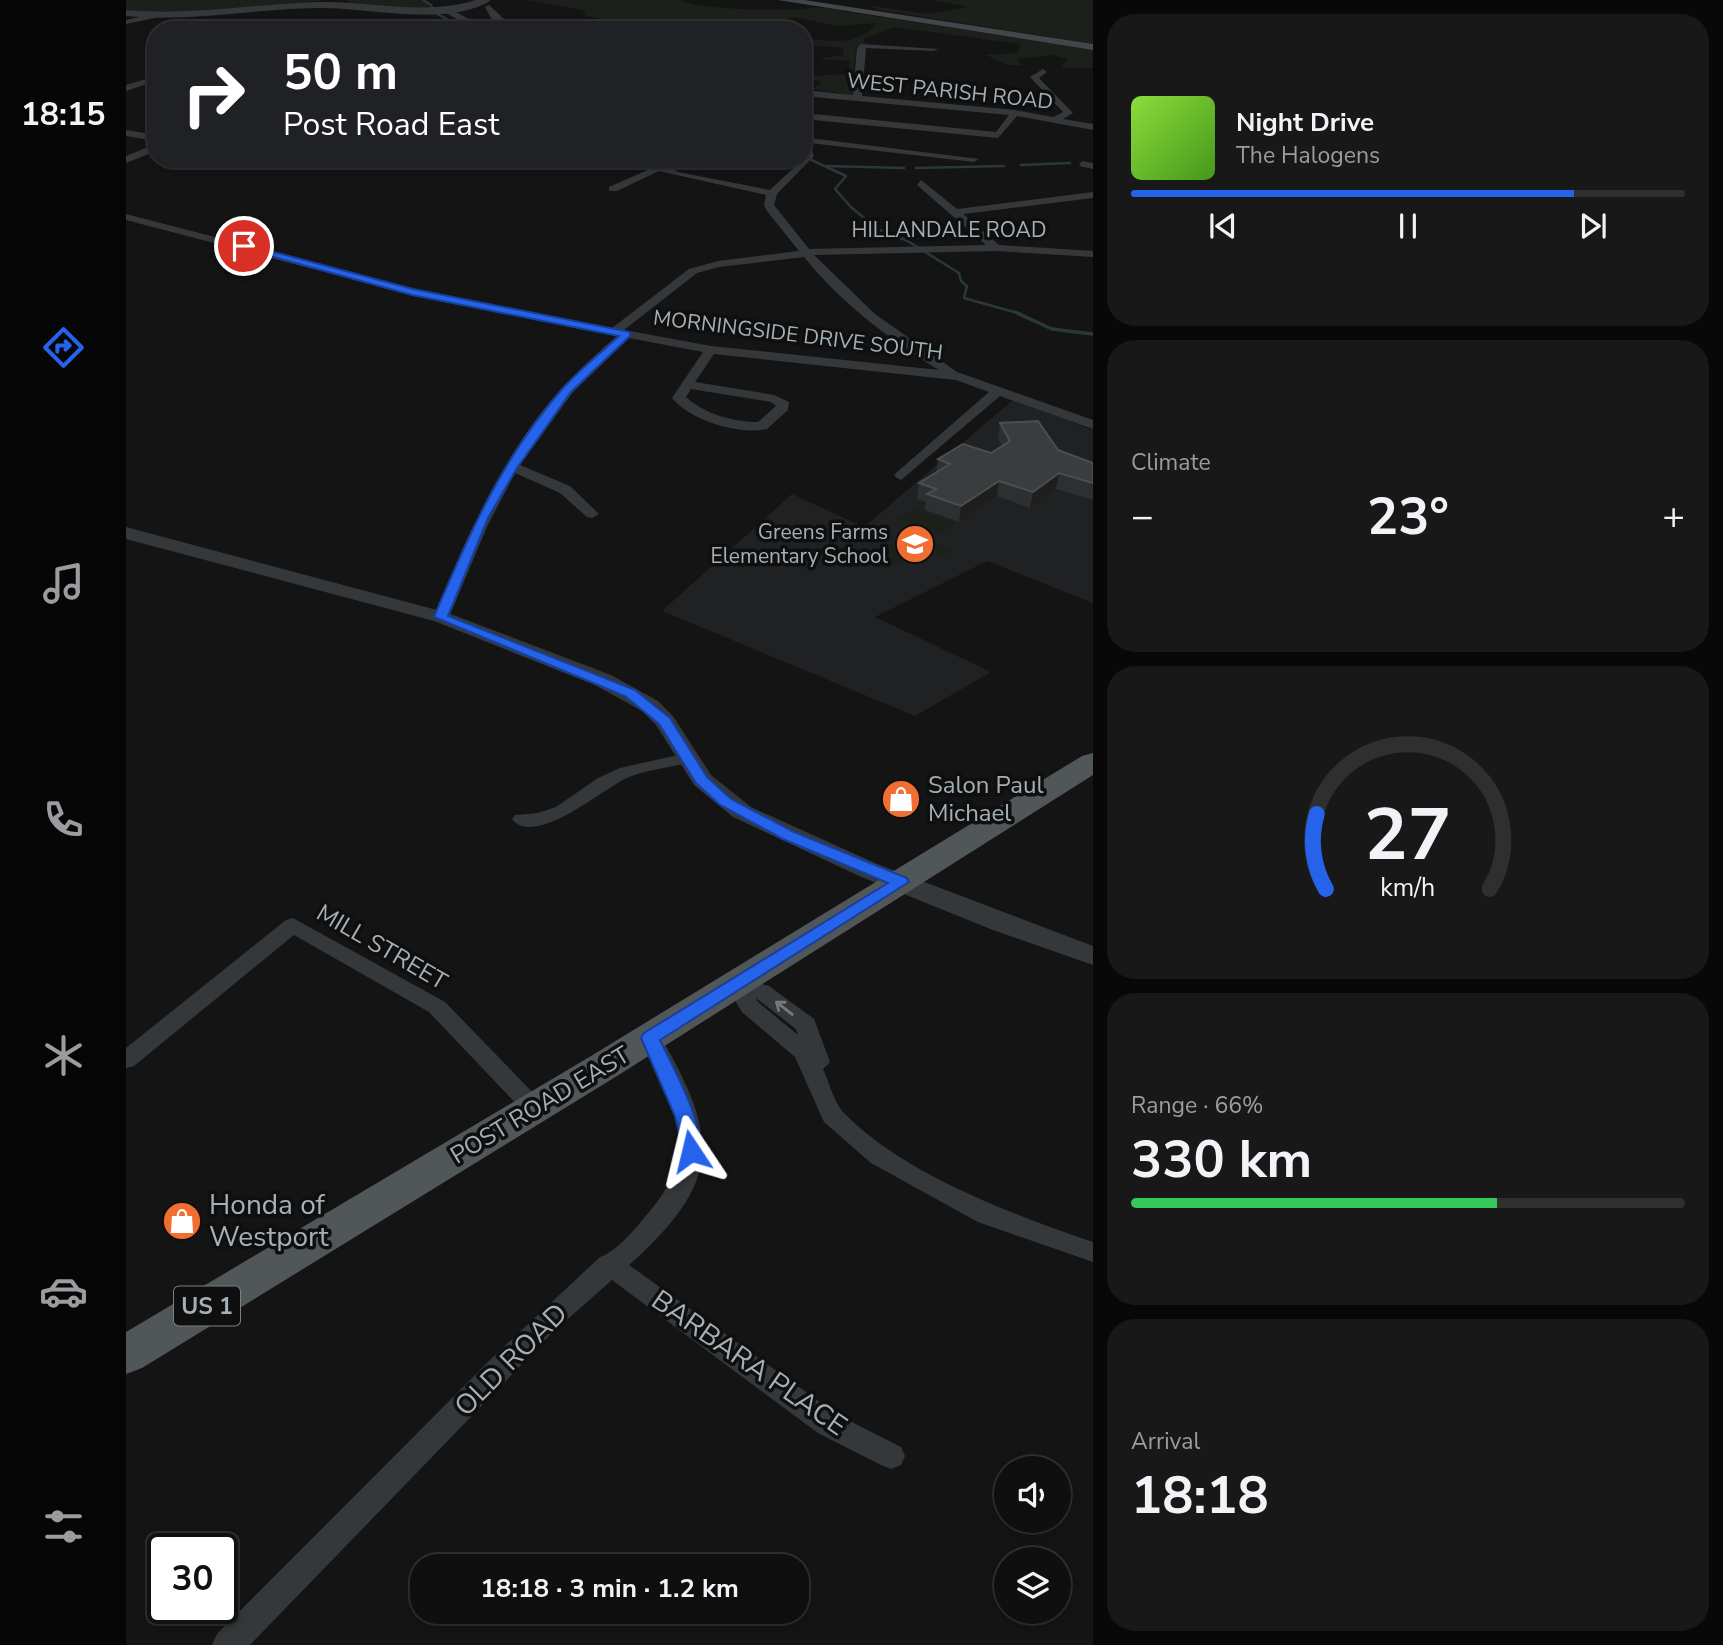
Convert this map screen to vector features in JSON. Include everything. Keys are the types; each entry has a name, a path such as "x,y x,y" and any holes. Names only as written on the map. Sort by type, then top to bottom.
{"main road":[{"path":"783,0 1093,47"},
{"name":"POST ROAD EAST","path":"126,1355 650,1038 1093,762"}],"street":[{"path":"127,16 335,2 442,10 488,4 496,0"},
{"path":"488,4 490,12 500,21"},
{"path":"442,10 470,21"},
{"path":"858,97 861,48 864,46 934,49"},
{"path":"1043,72 1034,77 1069,113 1056,119"},
{"path":"126,88 147,81"},
{"name":"WEST PARISH ROAD","path":"812,94 1015,113 1093,127"},
{"path":"812,117 998,135 1015,113"},
{"path":"126,133 147,136"},
{"path":"812,137 974,159"},
{"path":"126,160 147,151"},
{"path":"1082,164 1093,166"},
{"path":"613,189 657,168"},
{"path":"661,168 676,174 772,193"},
{"path":"797,168 772,193 769,205 775,218 804,251 865,311 914,349 958,376"},
{"path":"913,180 956,212 996,248"},
{"path":"956,212 1093,195"},
{"name":"MORNINGSIDE DRIVE SOUTH","path":"126,217 307,261 412,292 621,333 711,350 958,376 1093,425"},
{"name":"HILLANDALE ROAD","path":"441,617 482,518 511,467 567,390 621,333 693,271 718,264 804,251 996,248 1093,254"},
{"path":"687,384 774,399 782,402 783,407 762,426 744,426 687,407 679,398 687,384 711,350"},
{"path":"901,476 999,390"},
{"path":"511,467 552,480 579,498 592,514"},
{"path":"126,533 441,617 630,693 665,721 710,789 742,812 836,857 1002,924 1093,956"},
{"path":"522,819 542,821 561,814 601,783 622,773 687,758"},
{"name":"MILL STREET","path":"126,1060 293,925 437,1007 534,1108"},
{"path":"736,984 750,1007 804,1052 832,1116 909,1174 987,1215 1093,1252"},
{"name":"OLD ROAD","path":"228,1645 544,1324 667,1209 682,1186 691,1163 691,1139 685,1116 650,1038"},
{"name":"BARBARA PLACE","path":"610,1264 828,1424 891,1456"}],"shaded area":[{"path":"126,0 327,0 215,12 134,12 126,10"},
{"path":"346,0 423,0 431,5 432,9 352,4"},
{"path":"528,0 681,0 703,6 768,10 816,7 1093,50 1093,68 1061,68 1068,59 1051,55 1017,59 1021,65 1008,65 986,55 1018,53 1020,44 894,27 863,39 866,44 856,47 852,95 813,89 821,83 812,76 848,74 850,61 817,59 844,55 843,48 812,46 812,39 853,39 870,31 877,23 838,26 794,17 782,21 610,21 583,15 586,13 583,10"},
{"path":"932,0 1093,0 1093,44 880,10 867,5 927,14 968,7"},
{"name":"Greens Farms Elementary School","path":"1013,400 1093,430 1093,603 987,561 875,617 991,672 915,716 662,611 792,494 864,527"},
{"path":"914,509 955,524 941,534 899,519"},
{"path":"933,542 953,549 943,556 916,554 884,569 830,557 841,551 864,558 888,544 917,552"}],"building":[{"name":"Greens Farms Elementary School","path":"1038,421 1058,450 1093,463 1093,483 1059,473 1033,492 999,481 961,506 927,494 936,489 919,483 950,464 938,459 963,444 991,453 1010,441 1000,423"}],"waterway":[{"path":"423,0 431,5 434,12 450,21"},
{"path":"812,160 846,176 835,189 877,229 906,240 959,273 961,281 967,286 964,298 1017,313"},
{"path":"1021,165 1070,163"},
{"path":"826,166 904,168"},
{"path":"916,168 1004,166"},
{"path":"1017,313 1021,314"},
{"path":"1017,313 1052,329 1093,334"}],"place":[{"name":"Greens Farms Elementary School","path":"915,544"},
{"name":"Salon Paul Michael","path":"901,799"},
{"name":"Honda of Westport","path":"182,1221"}],"route":[{"path":"244,246 307,261 412,292 626,334 567,390 511,467 482,518 441,617 630,693 650,706 665,721 694,770 710,789 726,802 751,817 836,857 901,882 650,1038 685,1116 691,1151"}]}
